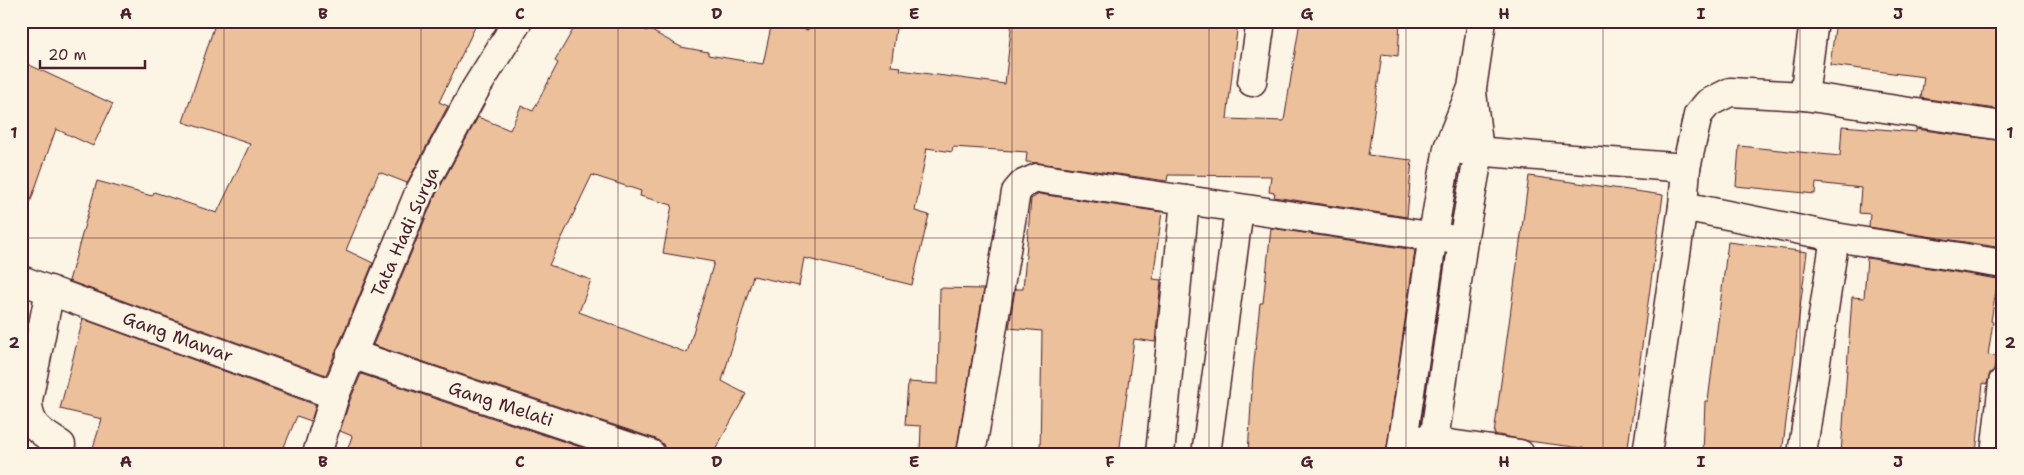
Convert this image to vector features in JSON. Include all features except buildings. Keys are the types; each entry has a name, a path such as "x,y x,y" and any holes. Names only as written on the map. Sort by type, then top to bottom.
{"street":[{"name":"Tata Hadi Surya","path":"317,454 335,395 351,354 419,193 476,88 518,21"},
{"path":"1252,82 1261,21"},
{"path":"1482,21 1472,88 1448,148 1402,446 1520,454"},
{"path":"1804,96 1814,21"},
{"path":"1433,447 1463,241 1479,152 1472,88"},
{"path":"1647,454 1683,206 1686,168 1698,115 1708,103 1718,96 1730,92 1804,96 2003,126"},
{"path":"1448,148 1686,168"},
{"path":"971,454 1016,192 1023,184 1037,178 1463,241"},
{"path":"1165,453 1185,200"},
{"path":"1683,206 1835,237 2003,264"},
{"path":"1206,454 1239,209"},
{"path":"1802,454 1835,237"},
{"name":"Gang Mawar","path":"21,280 335,395"},
{"path":"50,290 28,408 31,420 38,430 62,445"},
{"name":"Gang Melati","path":"351,354 651,454"},
{"path":"1995,454 2003,382"}]}
